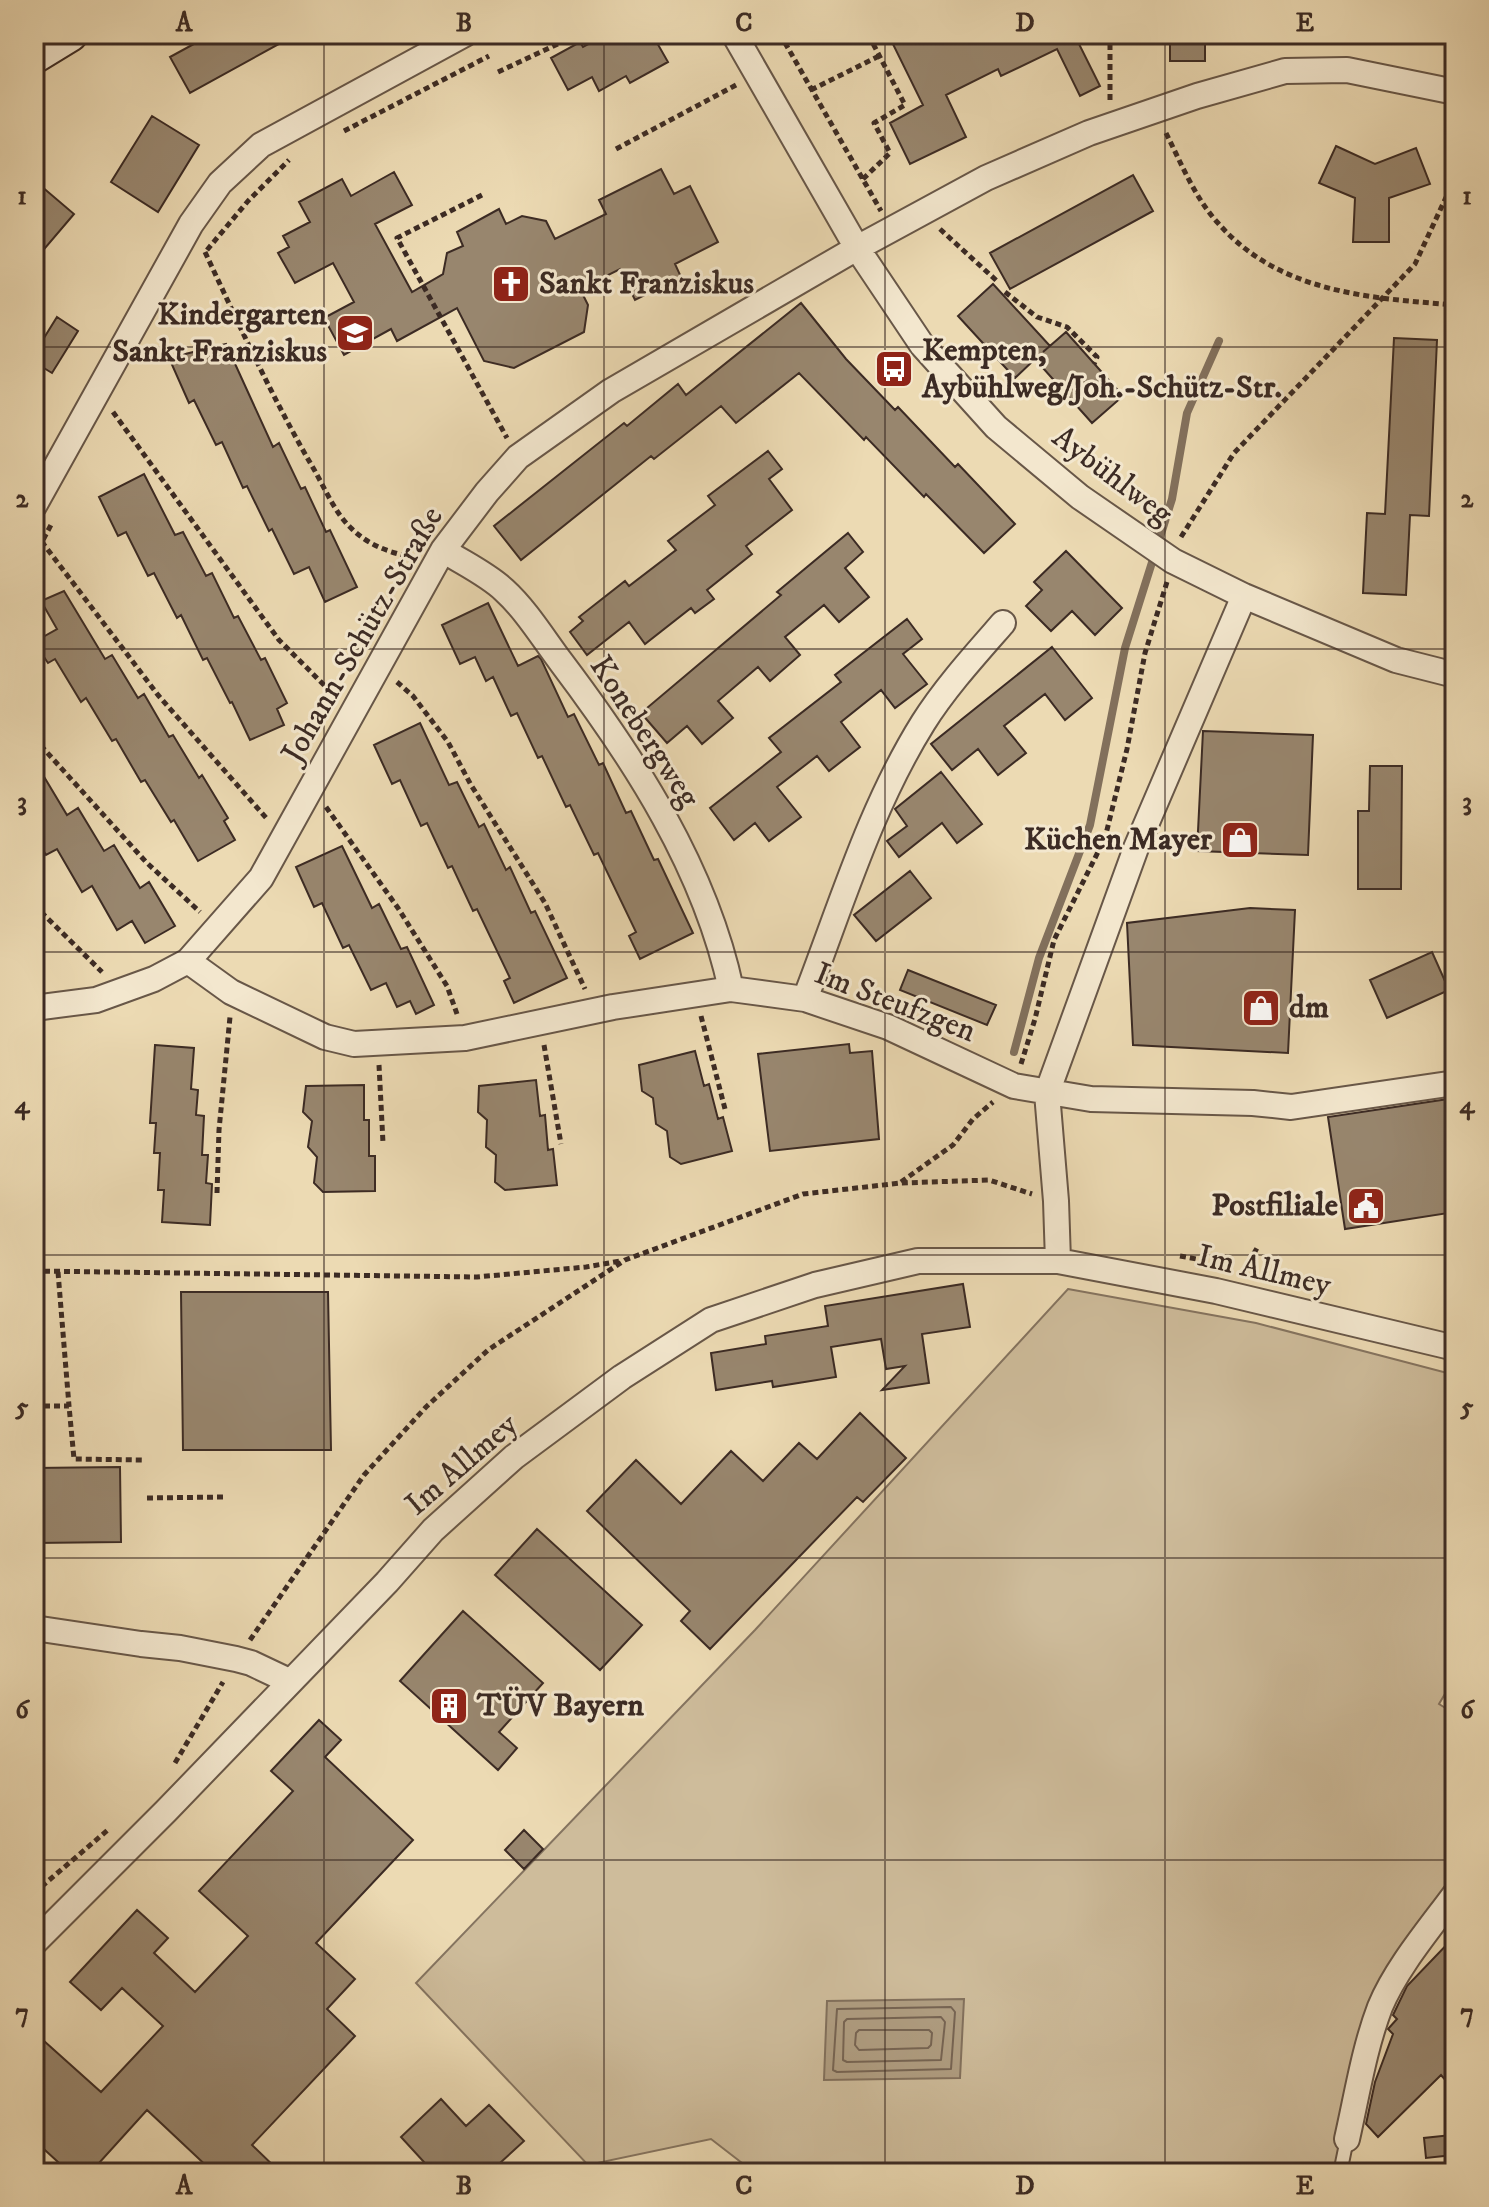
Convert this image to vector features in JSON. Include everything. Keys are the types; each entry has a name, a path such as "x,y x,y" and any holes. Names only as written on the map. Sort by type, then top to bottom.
{"main road":[{"path":"34,56 70,34"}],"street":[{"path":"45,511 95,394 191,224 220,183 261,145 465,34"},
{"name":"Aybühlweg","path":"734,34 857,248 922,345 996,427 1080,497 1168,558 1244,596 1396,660 1455,675"},
{"name":"Johann-Schütz-Straße","path":"38,1008 96,1000 154,979 188,961 218,929 261,878 438,559 487,492 518,457 611,391 857,248 986,178 1115,124 1285,71 1347,70 1455,92"},
{"name":"Konebergweg","path":"438,559 504,590 609,725 647,786 693,875 722,944 731,989"},
{"path":"1058,1261 1047,1093 1136,848 1244,596"},
{"path":"805,999 878,807 923,723 1003,623"},
{"name":"Im Steufzgen","path":"188,961 231,992 325,1037 354,1044 465,1038 731,989 805,999 888,1027 1014,1086 1091,1099 1253,1103 1291,1107 1455,1083"},
{"name":"Im Allmey","path":"34,1943 166,1811 387,1582 433,1530 514,1457 622,1377 711,1320 815,1285 918,1261 1058,1261 1216,1291 1455,1348"},
{"path":"34,1628 236,1659 289,1681"},
{"path":"1347,2139 1381,2005 1411,1955 1455,1894"}],"lane":[{"path":"1340,2173 1347,2139"}],"path":[{"path":"498,72 579,34"},
{"path":"780,34 891,229"},
{"path":"863,179 890,153 874,123 905,105 868,34"},
{"path":"1110,34 1108,90 1115,124"},
{"path":"341,133 489,56"},
{"path":"811,90 879,56"},
{"path":"616,149 757,74"},
{"path":"1155,111 1199,195 1216,221 1247,253 1290,275 1332,290 1454,305 1455,385"},
{"path":"198,265 205,252 248,201 288,161 301,154"},
{"path":"901,1183 953,1145 973,1119 1014,1086 1035,1019 1054,940 1105,838 1168,558 1234,453 1415,264 1455,178"},
{"path":"482,195 397,238 518,457"},
{"path":"922,212 998,282"},
{"path":"205,252 279,409 349,527 367,542 390,552 438,559"},
{"path":"1005,292 1037,317 1067,327 1097,357 1094,364"},
{"path":"95,394 113,412 279,640 353,714"},
{"path":"105,426 121,399"},
{"path":"34,557 42,542 45,511"},
{"path":"34,535 158,695 284,839"},
{"path":"378,668 413,696 448,742 471,785 545,903 595,1012"},
{"path":"34,738 146,862 218,929"},
{"path":"308,792 330,811 398,908 447,986 465,1038"},
{"path":"34,905 122,991"},
{"path":"217,1193 231,992"},
{"path":"696,995 725,1109"},
{"path":"34,1087 38,1008"},
{"path":"540,1024 561,1144"},
{"path":"378,1044 383,1143"},
{"path":"34,1271 477,1277 586,1267 625,1260 803,1194 901,1183 989,1180 1056,1201"},
{"path":"1244,1271 1257,1248"},
{"path":"1178,1256 1205,1261"},
{"path":"172,1768 236,1659 364,1475 426,1407 488,1350 625,1260"},
{"path":"1231,1267 1259,1275"},
{"path":"58,1272 74,1459 143,1460"},
{"path":"34,1406 69,1406"},
{"path":"147,1498 225,1497"},
{"path":"34,1893 119,1820"}],"shaded area":[{"path":"1068,1289 1256,1323 1455,1375 1455,1677 1439,1704 1455,1714 1455,1881 1407,1952 1335,2173 755,2173 711,2139 588,2165 416,1983 755,1630"}],"water":[{"path":"964,1999 960,2078 824,2080 827,2001"}],"building":[{"path":"212,34 297,34 190,93 170,57"},
{"path":"607,34 652,34 668,62 630,83 626,76 599,91 592,77 568,90 551,58 580,42 583,47"},
{"path":"888,34 1089,34 1077,40 1100,86 1080,96 1057,49 1001,76 998,69 946,95 966,137 910,164 890,123 923,105"},
{"path":"1170,34 1205,34 1205,61 1170,61"},
{"path":"152,116 199,145 158,212 111,182"},
{"path":"1336,146 1375,164 1416,148 1430,184 1389,198 1389,242 1353,242 1355,198 1319,183"},
{"path":"661,169 674,194 690,186 718,242 675,264 681,277 635,300 620,269 580,289 588,305 584,332 514,368 484,361 457,308 397,341 391,329 344,355 324,318 354,302 333,263 295,283 278,253 289,247 283,236 310,222 299,202 342,179 351,196 394,172 412,205 375,224 412,292 443,274 447,253 463,246 457,232 499,209 506,224 522,216 546,221 555,239 606,214 599,200"},
{"path":"1133,175 1153,211 1010,289 990,253"},
{"path":"34,180 74,214 34,261"},
{"path":"993,284 1050,346 1066,332 1123,396 1092,423 1035,359 1015,378 958,316"},
{"path":"801,303 846,359 895,410 898,407 955,467 958,464 1015,524 984,553 866,437 864,440 799,373 736,423 721,406 654,459 651,456 521,560 494,526 624,423 627,426 678,384 686,395"},
{"path":"57,317 78,331 52,373 34,362 34,354"},
{"path":"1394,338 1437,340 1429,516 1410,515 1406,595 1363,593 1367,513 1385,514"},
{"path":"226,344 273,447 279,443 301,489 305,487 326,532 330,530 357,587 325,602 309,567 294,574 247,486 243,488 222,442 216,445 194,400 189,403 169,358"},
{"path":"768,451 782,469 769,479 792,510 746,546 752,554 707,590 714,599 695,613 691,608 645,644 629,622 587,655 570,632 583,621 579,617 625,581 629,586 676,550 668,541 715,505 708,496"},
{"path":"144,474 175,535 183,532 206,576 212,573 234,618 238,616 261,660 265,658 287,703 277,709 284,725 250,740 207,658 203,660 181,615 177,618 154,573 148,576 126,532 118,536 99,497"},
{"path":"848,533 863,552 845,568 869,597 839,622 824,605 785,637 800,655 770,681 758,667 718,701 733,718 702,744 687,726 667,743 641,713 781,595 777,592"},
{"path":"1066,551 1122,608 1095,635 1072,611 1051,631 1026,606 1042,590 1034,582"},
{"path":"64,591 105,659 112,655 138,698 144,694 169,737 173,735 199,778 202,775 228,818 224,821 235,840 198,861 174,820 171,822 145,780 141,782 116,739 112,741 86,698 81,702 55,659 48,663 34,642 57,629 41,601"},
{"path":"488,603 518,666 538,656 541,659 568,717 574,714 599,765 603,763 626,813 631,811 654,860 658,859 693,933 640,959 629,936 636,932 598,853 594,855 570,805 566,807 517,713 511,716 493,677 486,681 475,657 460,664 442,625"},
{"path":"907,619 922,639 903,654 927,684 895,708 881,690 841,722 860,747 829,771 817,756 777,787 801,817 769,841 755,823 734,840 710,808 781,752 769,738 841,682 835,675"},
{"path":"1052,647 1092,698 1065,720 1045,694 1004,726 1026,753 998,775 978,749 952,770 931,744"},
{"path":"420,723 449,785 457,782 479,827 484,824 506,870 510,867 567,978 514,1003 504,981 510,978 477,909 473,911 452,866 448,868 427,823 421,826 400,780 392,784 374,745"},
{"path":"1203,731 1313,735 1308,855 1197,851"},
{"path":"34,760 67,815 78,808 104,851 114,845 140,888 149,882 175,926 145,943 132,921 117,930 92,886 82,892 57,849 46,855 34,835"},
{"path":"1370,766 1402,766 1401,889 1358,889 1358,811 1369,811"},
{"path":"941,772 982,824 957,843 942,823 899,857 887,841 907,826 895,809"},
{"path":"342,846 372,908 379,904 401,949 407,947 434,1005 416,1014 410,1001 397,1007 386,983 371,990 349,945 343,948 322,903 314,907 296,867"},
{"path":"910,871 931,898 876,941 854,915"},
{"path":"1250,908 1295,910 1288,1053 1133,1045 1127,923"},
{"path":"1432,952 1449,990 1387,1018 1370,980"},
{"path":"908,970 996,1005 987,1025 900,990"},
{"path":"849,1044 850,1053 872,1051 879,1139 770,1151 758,1054"},
{"path":"155,1045 194,1048 191,1089 198,1090 196,1115 204,1116 202,1155 208,1155 206,1183 212,1184 210,1225 162,1222 164,1190 158,1190 160,1153 154,1153 156,1123 150,1123"},
{"path":"695,1051 704,1086 709,1084 718,1119 723,1117 732,1151 681,1164 670,1157 667,1131 656,1124 653,1098 642,1091 639,1065"},
{"path":"536,1080 540,1116 545,1115 548,1150 553,1149 557,1185 505,1190 495,1182 496,1155 486,1147 487,1120 478,1112 479,1086"},
{"path":"364,1085 364,1120 369,1120 369,1156 375,1156 375,1191 323,1192 314,1183 317,1157 308,1147 312,1121 303,1112 306,1086"},
{"path":"1455,1098 1455,1212 1345,1229 1328,1117"},
{"path":"963,1284 970,1327 922,1334 929,1383 882,1390 905,1366 886,1369 881,1339 831,1347 836,1377 773,1387 772,1381 716,1390 711,1353 766,1344 765,1336 828,1326 825,1306"},
{"path":"181,1292 328,1292 331,1450 183,1450"},
{"path":"860,1413 906,1458 863,1502 857,1497 710,1649 681,1621 690,1611 587,1511 636,1460 681,1504 731,1451 763,1481 799,1443 817,1459"},
{"path":"120,1467 121,1542 34,1543 34,1468"},
{"path":"537,1529 642,1625 600,1670 495,1575"},
{"path":"463,1611 543,1683 499,1732 517,1748 498,1770 400,1681"},
{"path":"319,1720 341,1740 325,1757 413,1840 316,1943 355,1979 327,2009 355,2036 252,2145 281,2173 214,2173 147,2110 90,2173 70,2173 34,2140 34,2032 101,2092 163,2026 122,1988 101,2010 70,1982 137,1910 168,1938 154,1953 195,1992 248,1936 199,1891 293,1791 271,1771"},
{"path":"524,1830 543,1849 524,1869 505,1850"},
{"path":"1455,1936 1455,2091 1441,2075 1378,2137 1366,2124 1375,2082 1393,2034 1388,2029 1397,2019 1393,2015 1407,1986"},
{"path":"441,2099 466,2126 489,2105 524,2141 489,2173 434,2173 401,2137"},
{"path":"1451,2135 1453,2155 1426,2158 1424,2138"}],"waterway":[{"path":"1014,1052 1039,958 1090,825 1125,648 1172,499 1187,413 1219,341"}],"place":[{"name":"Sankt Franziskus","path":"511,284"},
{"name":"Kindergarten Sankt Franziskus","path":"355,333"},
{"name":"Kempten, Aybühlweg/Joh.-Schütz-Str.","path":"894,369"},
{"name":"Küchen Mayer","path":"1240,840"},
{"name":"dm","path":"1261,1008"},
{"name":"Postfiliale","path":"1366,1206"},
{"name":"TÜV Bayern","path":"449,1706"}]}
